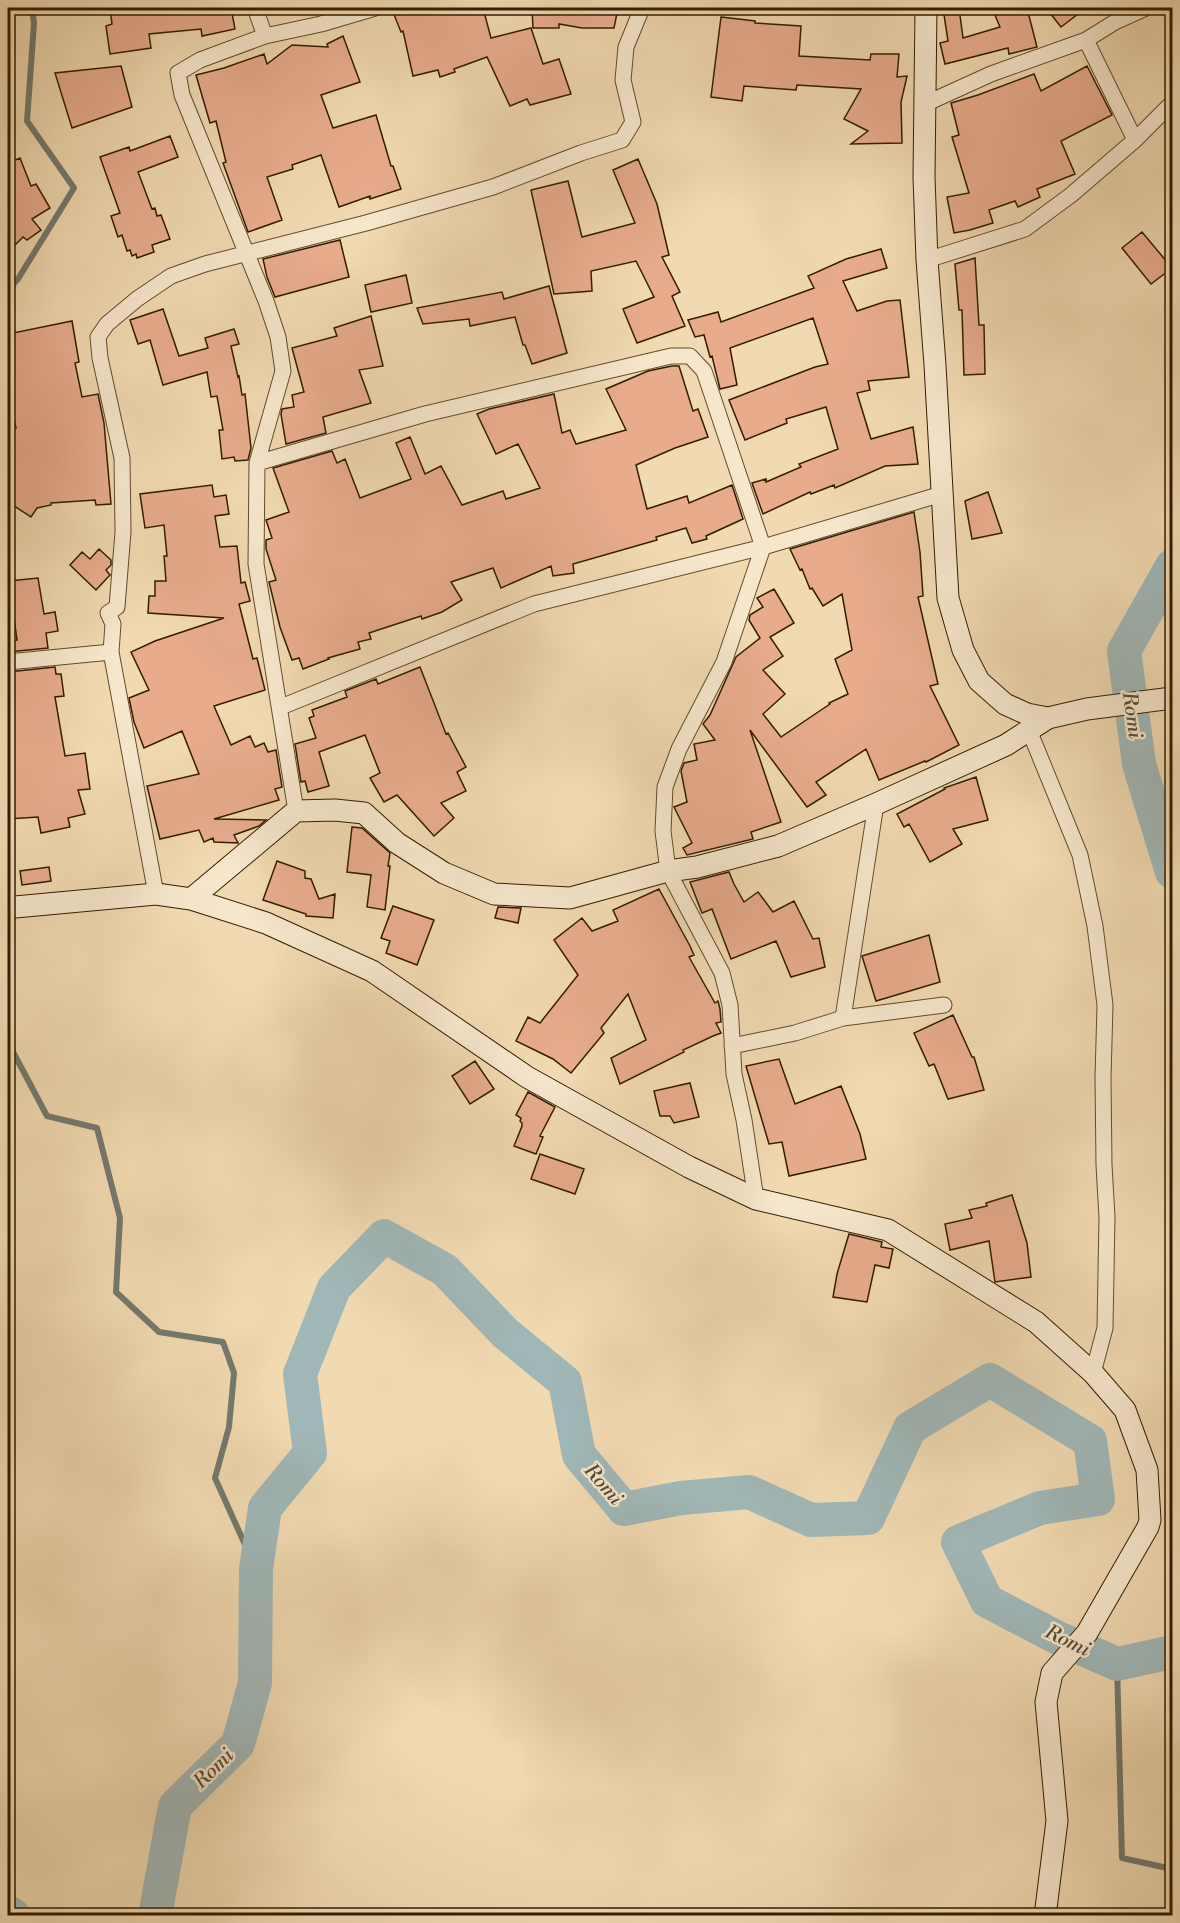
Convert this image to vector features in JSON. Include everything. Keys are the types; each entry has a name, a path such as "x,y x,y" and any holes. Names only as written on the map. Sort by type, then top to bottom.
{"street":[{"path":"255,8 265,36"},
{"path":"296,812 256,564 257,462 283,371 278,337 247,253 182,95 178,73 200,60 265,36 321,24 375,8"},
{"path":"156,894 111,652 113,624 108,613 117,607 123,532 122,458 100,358 98,337 107,324 137,299 171,276 205,264 493,187 581,153 622,140 633,122 623,80 626,47 642,8"},
{"path":"926,8 924,177 927,260 948,598 963,650 979,681 1005,704 1027,714 1048,718"},
{"path":"925,104 991,74 1086,40 1143,8"},
{"path":"1086,40 1135,140"},
{"path":"927,260 1025,229 1071,195 1135,140 1173,103"},
{"path":"257,462 425,414 671,357 690,356 704,371 763,547 724,662 679,749 665,787 663,831 668,871 723,973 730,1005 734,1074 744,1120 756,1199"},
{"path":"280,707 534,604 763,547 942,494"},
{"path":"8,662 111,652"},
{"path":"191,899 296,812 335,810 364,813 398,843 444,873 494,894 570,898 668,871 697,867 778,846 1006,745 1048,718 1087,709 1173,698"},
{"path":"1029,730 1080,855 1095,926 1105,1005 1103,1089 1107,1217 1106,1328 1093,1373"},
{"path":"843,1018 876,804"},
{"path":"11,908 156,894 191,899 266,923 372,971 527,1077 689,1167 756,1199 888,1230 1036,1322 1093,1373 1125,1410 1147,1470 1150,1514 1148,1527 1087,1633 1052,1673 1046,1702 1057,1821 1045,1916"},
{"path":"732,1046 795,1033 843,1018 944,1005"}],"building":[{"path":"110,8 231,8 235,29 202,36 201,29 149,34 151,48 110,54 106,26 112,24"},
{"path":"403,8 483,8 491,38 531,28 543,64 559,59 571,94 530,105 527,99 510,106 487,57 454,69 455,72 440,77 438,70 413,76 403,31 401,32 393,12"},
{"path":"532,8 618,8 614,28 582,28 559,24 559,28 533,28"},
{"path":"943,8 959,8 963,38 1000,27 992,8 1027,8 1037,47 1009,54 1008,48 945,64 940,43 948,41"},
{"path":"1046,8 1086,8 1061,27"},
{"path":"721,17 755,21 755,23 801,26 799,56 870,60 871,54 899,54 897,77 907,76 901,102 902,143 851,144 868,131 844,119 861,89 797,85 796,90 744,86 742,101 711,97"},
{"path":"343,36 360,82 321,95 333,128 376,115 391,166 393,166 401,189 370,199 370,196 339,207 321,155 292,165 293,169 267,177 282,220 248,232 223,163 226,162 216,121 210,123 196,75 264,54 267,64 292,45 328,47 327,44"},
{"path":"121,66 132,107 72,128 55,73"},
{"path":"1087,66 1112,115 1061,141 1075,174 1037,189 1040,197 1018,207 1015,201 989,210 993,223 954,233 947,197 969,193 952,137 959,135 951,103 1034,74 1041,91"},
{"path":"170,136 178,157 138,172 152,209 155,208 157,216 161,215 170,239 152,245 154,252 137,258 136,254 132,256 130,250 127,251 122,235 118,237 111,216 120,213 100,157 129,147 130,151"},
{"path":"20,158 31,186 36,184 50,208 32,219 41,230 27,240 23,237 8,252 8,163"},
{"path":"638,159 657,204 669,255 662,257 680,292 672,296 685,326 637,343 623,309 654,297 636,261 591,271 592,291 554,294 531,190 568,181 582,237 635,223 613,170"},
{"path":"1142,232 1172,268 1151,284 1122,248"},
{"path":"340,240 349,277 275,297 263,259"},
{"path":"881,249 887,268 843,281 857,311 887,301 900,300 909,377 868,381 870,390 857,393 871,439 913,427 918,464 885,466 835,488 834,485 811,494 810,492 763,514 752,483 766,479 766,482 801,467 799,464 838,449 826,407 786,419 787,423 745,440 729,400 828,364 813,318 730,348 737,385 720,389 704,335 695,337 688,320 718,312 721,322 814,288 808,276 846,259"},
{"path":"975,258 979,325 984,325 985,374 964,375 962,310 959,310 955,264"},
{"path":"406,275 412,303 371,312 365,285"},
{"path":"549,286 567,353 532,364 525,345 523,345 515,317 470,326 469,319 423,324 417,308 502,292 504,299"},
{"path":"163,309 179,356 208,348 205,338 234,329 239,344 231,346 242,395 245,394 251,448 248,460 235,461 234,457 222,459 219,430 223,430 217,396 211,397 207,372 163,385 150,340 138,344 130,320"},
{"path":"371,316 383,366 359,370 371,403 323,417 326,433 286,444 282,409 294,407 292,395 304,392 292,348 337,336 334,328"},
{"path":"72,321 79,362 75,363 82,397 98,394 104,423 111,504 96,505 95,500 51,503 51,505 37,508 31,517 8,502 8,471 10,471 8,429 16,428 8,395 8,334"},
{"path":"679,366 693,411 698,409 708,437 636,465 647,509 687,496 689,503 732,485 743,519 706,536 707,539 692,543 686,528 656,537 657,540 573,564 574,573 553,576 551,566 501,588 493,568 451,582 462,600 442,612 422,619 421,616 369,633 371,639 358,642 360,649 328,658 303,669 299,658 292,660 280,627 269,582 276,580 266,549 266,540 272,538 266,520 289,512 273,468 332,451 337,463 345,459 360,498 411,479 396,443 410,437 425,474 441,466 462,505 503,491 506,499 540,488 518,444 496,454 477,414 489,409 554,394 562,433 570,430 576,444 626,430 606,389 648,371"},
{"path":"212,485 214,497 226,495 229,514 215,516 220,547 237,546 241,583 245,582 250,601 239,604 253,659 257,658 265,690 214,706 231,745 250,736 255,747 264,743 268,752 276,750 282,787 275,789 279,800 214,819 266,820 259,826 234,835 238,843 214,842 213,838 204,842 199,830 160,839 147,786 199,774 182,731 144,748 134,722 129,698 149,690 131,652 155,641 224,618 148,613 149,596 155,596 155,581 166,581 164,556 167,556 164,525 145,528 140,494"},
{"path":"988,492 1002,533 972,539 965,501"},
{"path":"914,512 923,596 918,597 938,684 930,686 959,745 926,762 879,780 866,749 816,782 826,795 807,807 750,730 781,822 751,832 753,839 687,855 683,848 692,843 674,807 687,802 681,771 684,763 697,760 694,744 715,740 703,724 710,715 736,657 760,638 749,620 750,615 763,607 757,598 774,589 794,623 770,637 783,656 763,670 785,694 763,714 781,737 829,703 848,694 835,659 852,650 842,594 823,606 812,588 810,589 790,549"},
{"path":"99,549 111,560 111,565 106,570 110,575 96,590 70,565 82,552 90,559"},
{"path":"38,578 44,614 55,612 58,631 46,633 48,648 8,652 8,641 17,640 9,581"},
{"path":"55,667 56,674 61,674 64,696 55,697 65,756 85,753 90,789 78,790 85,814 68,818 70,827 41,833 38,817 8,819 8,672"},
{"path":"420,667 446,734 448,733 466,767 457,772 466,791 441,803 454,818 434,836 397,795 384,802 370,778 380,773 365,735 319,752 329,786 308,792 305,781 301,782 295,744 316,738 309,718 314,716 312,710 347,697 345,691 376,679 378,684"},
{"path":"976,777 988,820 953,829 962,844 930,862 909,824 904,827 897,814 944,788"},
{"path":"352,827 362,828 390,853 385,910 367,907 371,875 347,872"},
{"path":"277,861 305,871 305,878 311,879 319,899 335,894 333,918 306,916 306,914 263,900"},
{"path":"49,867 51,881 22,885 20,871"},
{"path":"729,872 744,902 758,892 773,912 794,901 813,939 819,938 825,967 791,977 776,941 731,959 712,909 702,913 690,882"},
{"path":"659,889 694,955 689,957 715,1003 718,1001 721,1022 716,1023 721,1033 683,1050 684,1052 620,1084 611,1058 646,1040 628,994 601,1028 604,1033 571,1073 553,1059 516,1041 528,1017 540,1023 578,975 554,940 582,918 592,931 618,921 613,910"},
{"path":"393,906 434,920 417,965 386,953 390,941 381,938"},
{"path":"498,907 521,908 518,923 495,918"},
{"path":"929,935 940,982 876,1001 862,956"},
{"path":"953,1015 974,1057 984,1090 948,1099 934,1064 929,1066 914,1033"},
{"path":"779,1059 795,1104 841,1086 860,1134 866,1159 789,1176 782,1142 769,1144 746,1066"},
{"path":"475,1061 494,1089 470,1104 452,1076"},
{"path":"690,1083 699,1117 674,1123 670,1116 660,1116 654,1091"},
{"path":"528,1092 555,1107 540,1136 543,1137 536,1154 514,1146 522,1126 521,1118 516,1115"},
{"path":"540,1154 584,1169 575,1194 531,1179"},
{"path":"1012,1195 1027,1243 1031,1277 995,1282 989,1241 950,1250 945,1224 972,1218 969,1210 987,1206 986,1203"},
{"path":"849,1234 882,1242 881,1247 893,1249 889,1268 875,1265 867,1302 833,1297"}],"waterway":[{"path":"8,290 18,279 74,188 27,121 34,23 32,8"},
{"name":"Romi","path":"1172,566 1124,651 1139,764 1172,872"},
{"path":"8,976 12,992 12,1050 47,1116 97,1128 120,1218 116,1292 159,1332 223,1342 234,1373 229,1427 215,1478 256,1569"},
{"name":"Romi","path":"155,1916 175,1806 238,1744 255,1683 256,1569 265,1508 310,1453 300,1374 334,1288 384,1236 445,1270 505,1333 565,1382 579,1455 624,1509 681,1498 749,1492 811,1520 868,1518 910,1428 990,1380 1090,1441 1098,1499 1040,1508 958,1542 987,1601 1058,1638 1117,1664 1172,1652"},
{"path":"1117,1664 1122,1858 1172,1869"},
{"name":"Romi","path":"8,1912 14,1916"}]}
